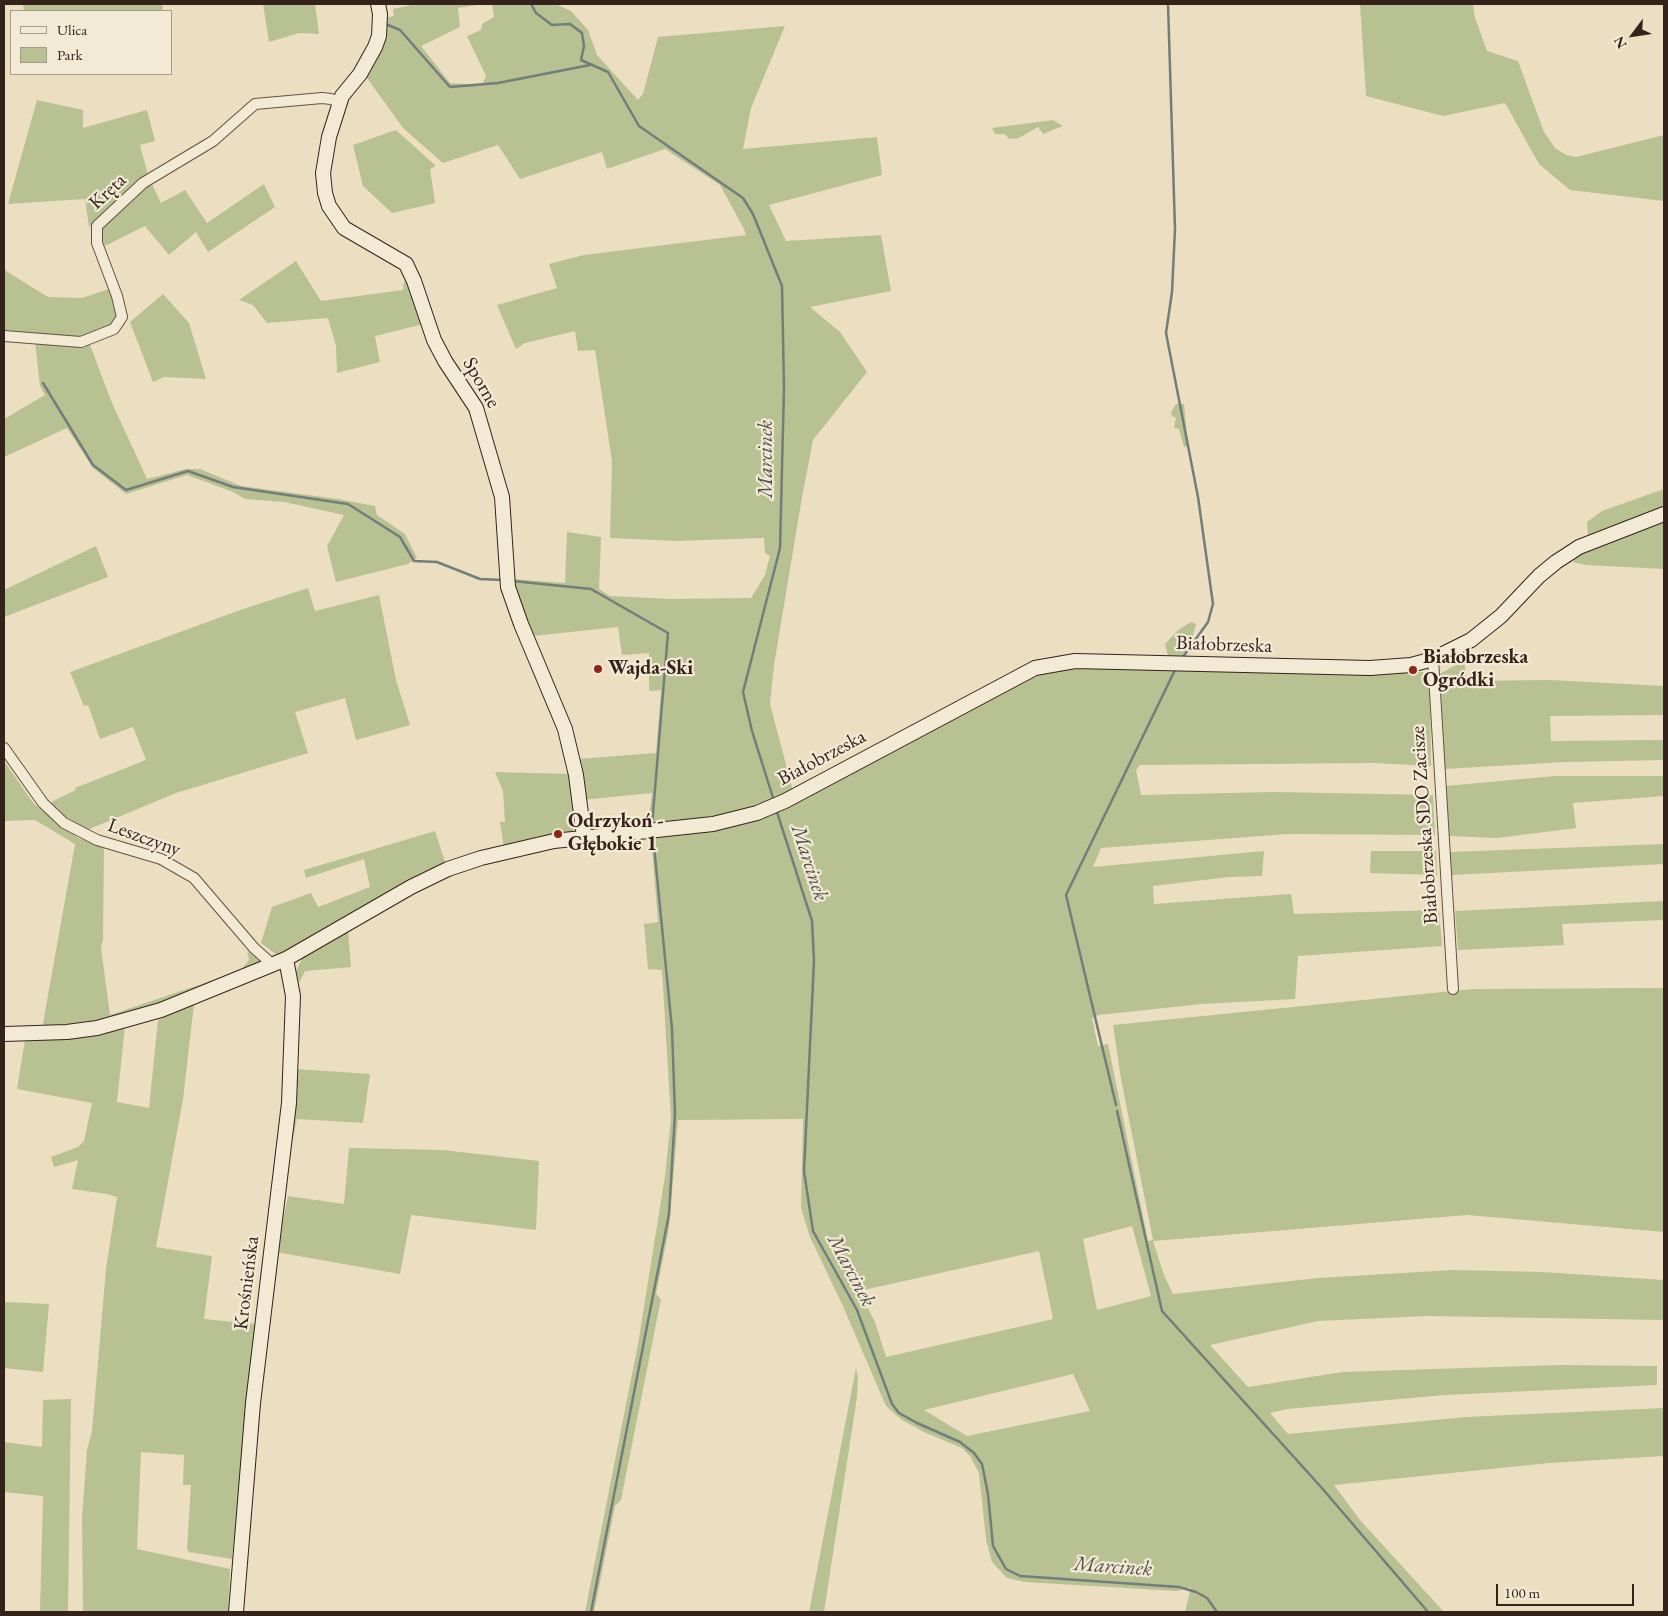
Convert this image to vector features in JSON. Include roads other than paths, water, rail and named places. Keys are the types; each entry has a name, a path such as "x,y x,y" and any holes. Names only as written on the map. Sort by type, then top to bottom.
{"street":[{"name":"Sporne","path":"378,4 380,14 379,36 375,47 360,74 339,102 329,137 323,173 324,193 329,206 344,228 406,264 414,281 434,340 476,408 502,498 507,580 521,624 565,729 576,775 584,833"},
{"name":"Kręta","path":"4,336 80,342 114,329 122,317 96,242 97,226 143,183 213,142 255,104 322,98 339,102"},
{"name":"Białobrzeska","path":"4,1034 67,1032 97,1028 161,1010 280,962 411,887 448,869 584,833 713,824 776,805 1018,676 1054,664 1075,661 1370,668 1411,665 1434,659 1471,640 1501,616 1539,576 1579,547 1664,514"},
{"name":"Białobrzeska SDO Zacisze","path":"1434,659 1453,989"},
{"name":"Leszczyny","path":"4,748 43,803 64,823 97,840 161,859 194,878 254,948 280,962"},
{"name":"Krośnieńska","path":"236,1612 253,1402 289,1103 294,996 280,962"}],"waterway":[{"name":"Marcinek","path":"531,4 536,13 552,25 570,24 582,33 584,46 581,60 608,72 639,126 743,198 753,214 782,286 784,388 780,548 743,692 752,731 774,801"},
{"path":"1168,4 1175,229 1172,292 1166,333 1198,497 1213,604 1208,622 1183,657"},
{"path":"388,25 400,30 450,87 498,83 590,65"},
{"path":"43,383 93,465 126,490 188,471 233,487 348,504 400,537 414,561 437,562 480,579 503,580"},
{"path":"513,581 591,589 668,633 652,825"},
{"path":"1116,1105 1066,895 1175,670"},
{"name":"Marcinek","path":"776,809 812,921 814,961 804,1171 813,1231 857,1310 892,1404 899,1413 960,1442 974,1453 982,1464 988,1494 993,1546 1006,1569 1020,1576 1179,1587 1196,1592 1207,1598 1217,1612"},
{"path":"591,1612 669,1214 675,1114 672,1029 653,836"},
{"path":"1117,1111 1162,1311 1321,1487 1428,1612"}],"place":[{"name":"Wajda-Ski","path":"598,669"},
{"name":"Białobrzeska Ogródki","path":"1413,670"},
{"name":"Odrzykoń - Głębokie 1","path":"558,834"}]}
